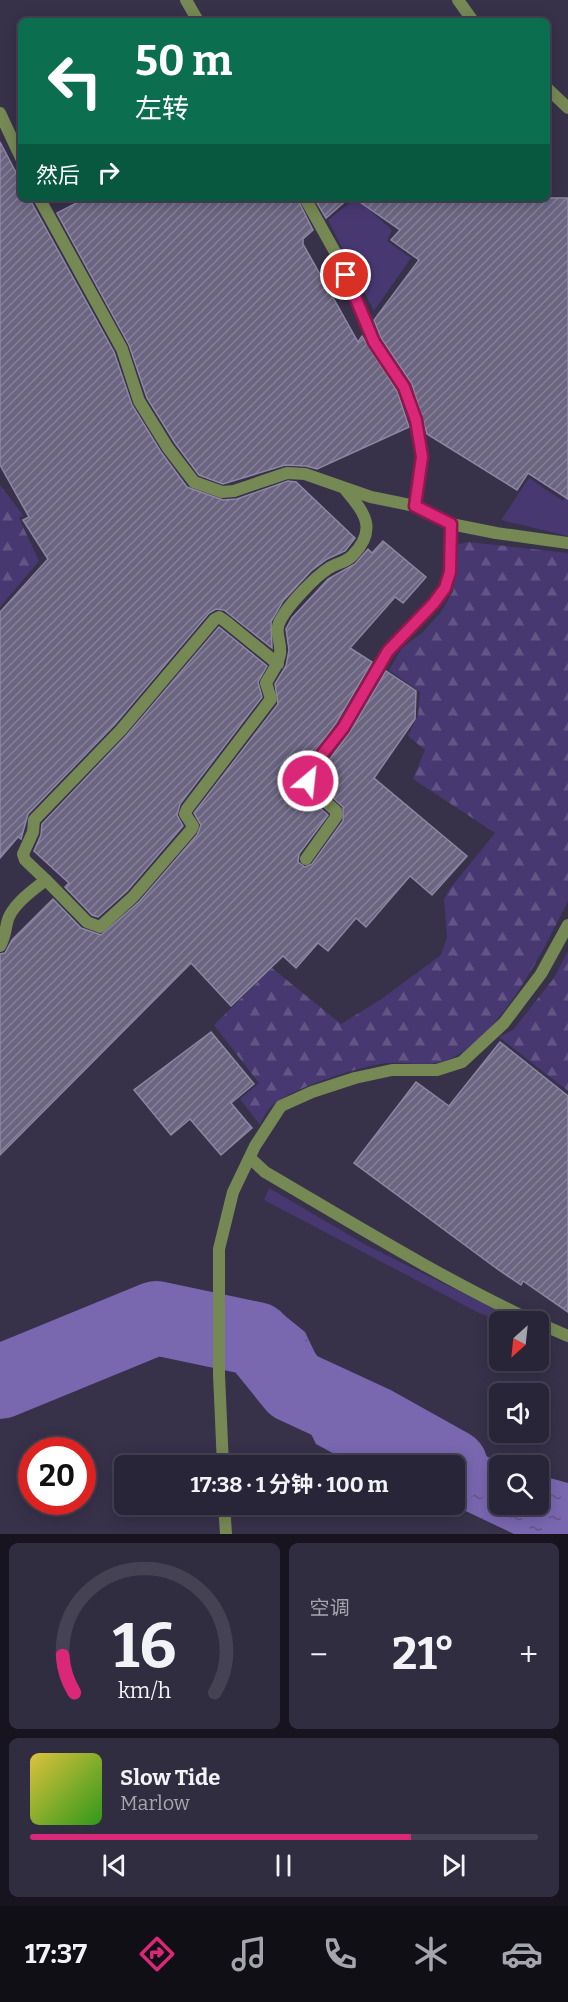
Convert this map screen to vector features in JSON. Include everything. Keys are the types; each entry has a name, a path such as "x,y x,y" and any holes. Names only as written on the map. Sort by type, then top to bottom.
{"street":[{"path":"186,0 196,18"},
{"path":"458,0 471,18"},
{"path":"550,91 568,108"},
{"path":"0,113 18,152"},
{"path":"41,201 117,338 140,400 168,448 194,482 222,492 234,491 287,473 326,479 371,497 415,506 451,524 568,543"},
{"path":"307,201 340,261 374,342 404,387 416,420 422,457 415,506"},
{"path":"278,664 225,621 219,617 215,619 121,730 34,820 33,832 23,854 94,927 99,927 118,912 172,855 193,826 185,814 187,809 267,706 271,692 266,689 266,683 278,664 280,643 277,627 281,617 318,576 353,556 367,530 367,520 362,509 344,488"},
{"path":"306,859 336,817 336,811 310,788 308,774 343,728 388,651 434,603 445,588 450,572 451,524"},
{"path":"0,946 6,937 7,923 11,915 34,889 46,880"},
{"path":"223,1455 219,1374 219,1249 233,1192 281,1106 356,1078 392,1070 436,1070 462,1062 504,1023 541,974 568,925"},
{"path":"250,1158 265,1172 414,1260 461,1287 513,1311"},
{"path":"549,1327 568,1336"},
{"path":"225,1515 226,1534"}],"green space":[{"path":"352,201 359,201 392,230 387,241 411,258 374,311 328,220"},
{"path":"529,478 563,501 568,494 568,536 501,520"},
{"path":"0,485 23,515 19,518 39,561 0,607"},
{"path":"468,542 568,553 568,901 547,943 520,988 489,1028 472,1045 446,1061 375,1065 313,1084 275,1103 266,1112 260,1125 240,1099 259,1083 214,1025 272,968 341,1024 380,1000 441,955 447,937 444,900 448,891 495,833 413,779 425,750 408,736 418,715 420,692 389,670 402,648 423,632 441,612 453,591 457,565 455,551 459,544"},
{"path":"568,951 568,1091 499,1037 513,1030 554,978"},
{"path":"269,1188 366,1245 499,1311 489,1311 489,1317 477,1312 264,1200"}],"water":[{"path":"242,1306 284,1315 305,1332 317,1357 334,1381 384,1414 418,1432 489,1457 489,1515 549,1515 549,1478 568,1483 568,1534 514,1534 465,1511 465,1455 336,1455 316,1444 298,1407 269,1382 256,1365 237,1357"}],"building":[{"path":"0,142 18,176 18,201 31,201 114,352 132,405 161,452 187,487 223,500 237,499 288,481 296,482 355,538 345,551 327,559 311,571 283,601 271,622 272,648 224,610 216,609 209,613 115,724 28,814 21,839 18,837 0,858 0,612 48,559 23,520 29,517 0,465"},
{"path":"550,198 568,198 568,499 528,473 517,490 427,434 412,384 381,338 374,320 419,260 391,240 400,230 358,201 550,201"},
{"path":"80,201 298,201 313,230 303,239 303,244 358,342 362,336 397,391 409,427 317,469 285,465 223,484 199,475 175,443 147,398 129,345 57,213"},
{"path":"316,201 346,201 326,218"},
{"path":"383,541 426,577 403,603 395,597 350,648 372,662 336,723 300,772 304,794 328,815 299,854 298,862 305,867 312,864 343,821 343,807 318,784 317,776 350,732 386,671 416,691 415,719 374,778 467,856 432,895 410,876 366,927 356,918 328,951 318,943 296,968 283,956 231,1006 191,963 0,1155 0,954 5,953 12,940 53,899 81,928 101,935 139,902 197,835 201,825 194,813 278,704 275,684 286,666 289,650 286,629 292,618 328,579 355,564 368,549 372,553"},
{"path":"219,627 267,666 258,682 262,697 180,804 177,815 183,826 127,891 98,917 92,915 65,887 69,883 34,851 41,835 42,824 127,735"},
{"path":"211,1032 254,1084 231,1103 252,1128 221,1155 190,1119 171,1135 134,1090"},
{"path":"500,1042 568,1096 568,1312 523,1281 521,1285 496,1268 354,1163 416,1082 449,1106"}],"waterway":[{"path":"0,1382 156,1318 256,1339 294,1386 374,1423 431,1455"}],"route":[{"path":"308,781 308,774 312,767 343,728 388,651 434,603 445,588 450,572 451,524 415,506 422,457 421,437 416,420 404,387 374,342 346,275"}]}
